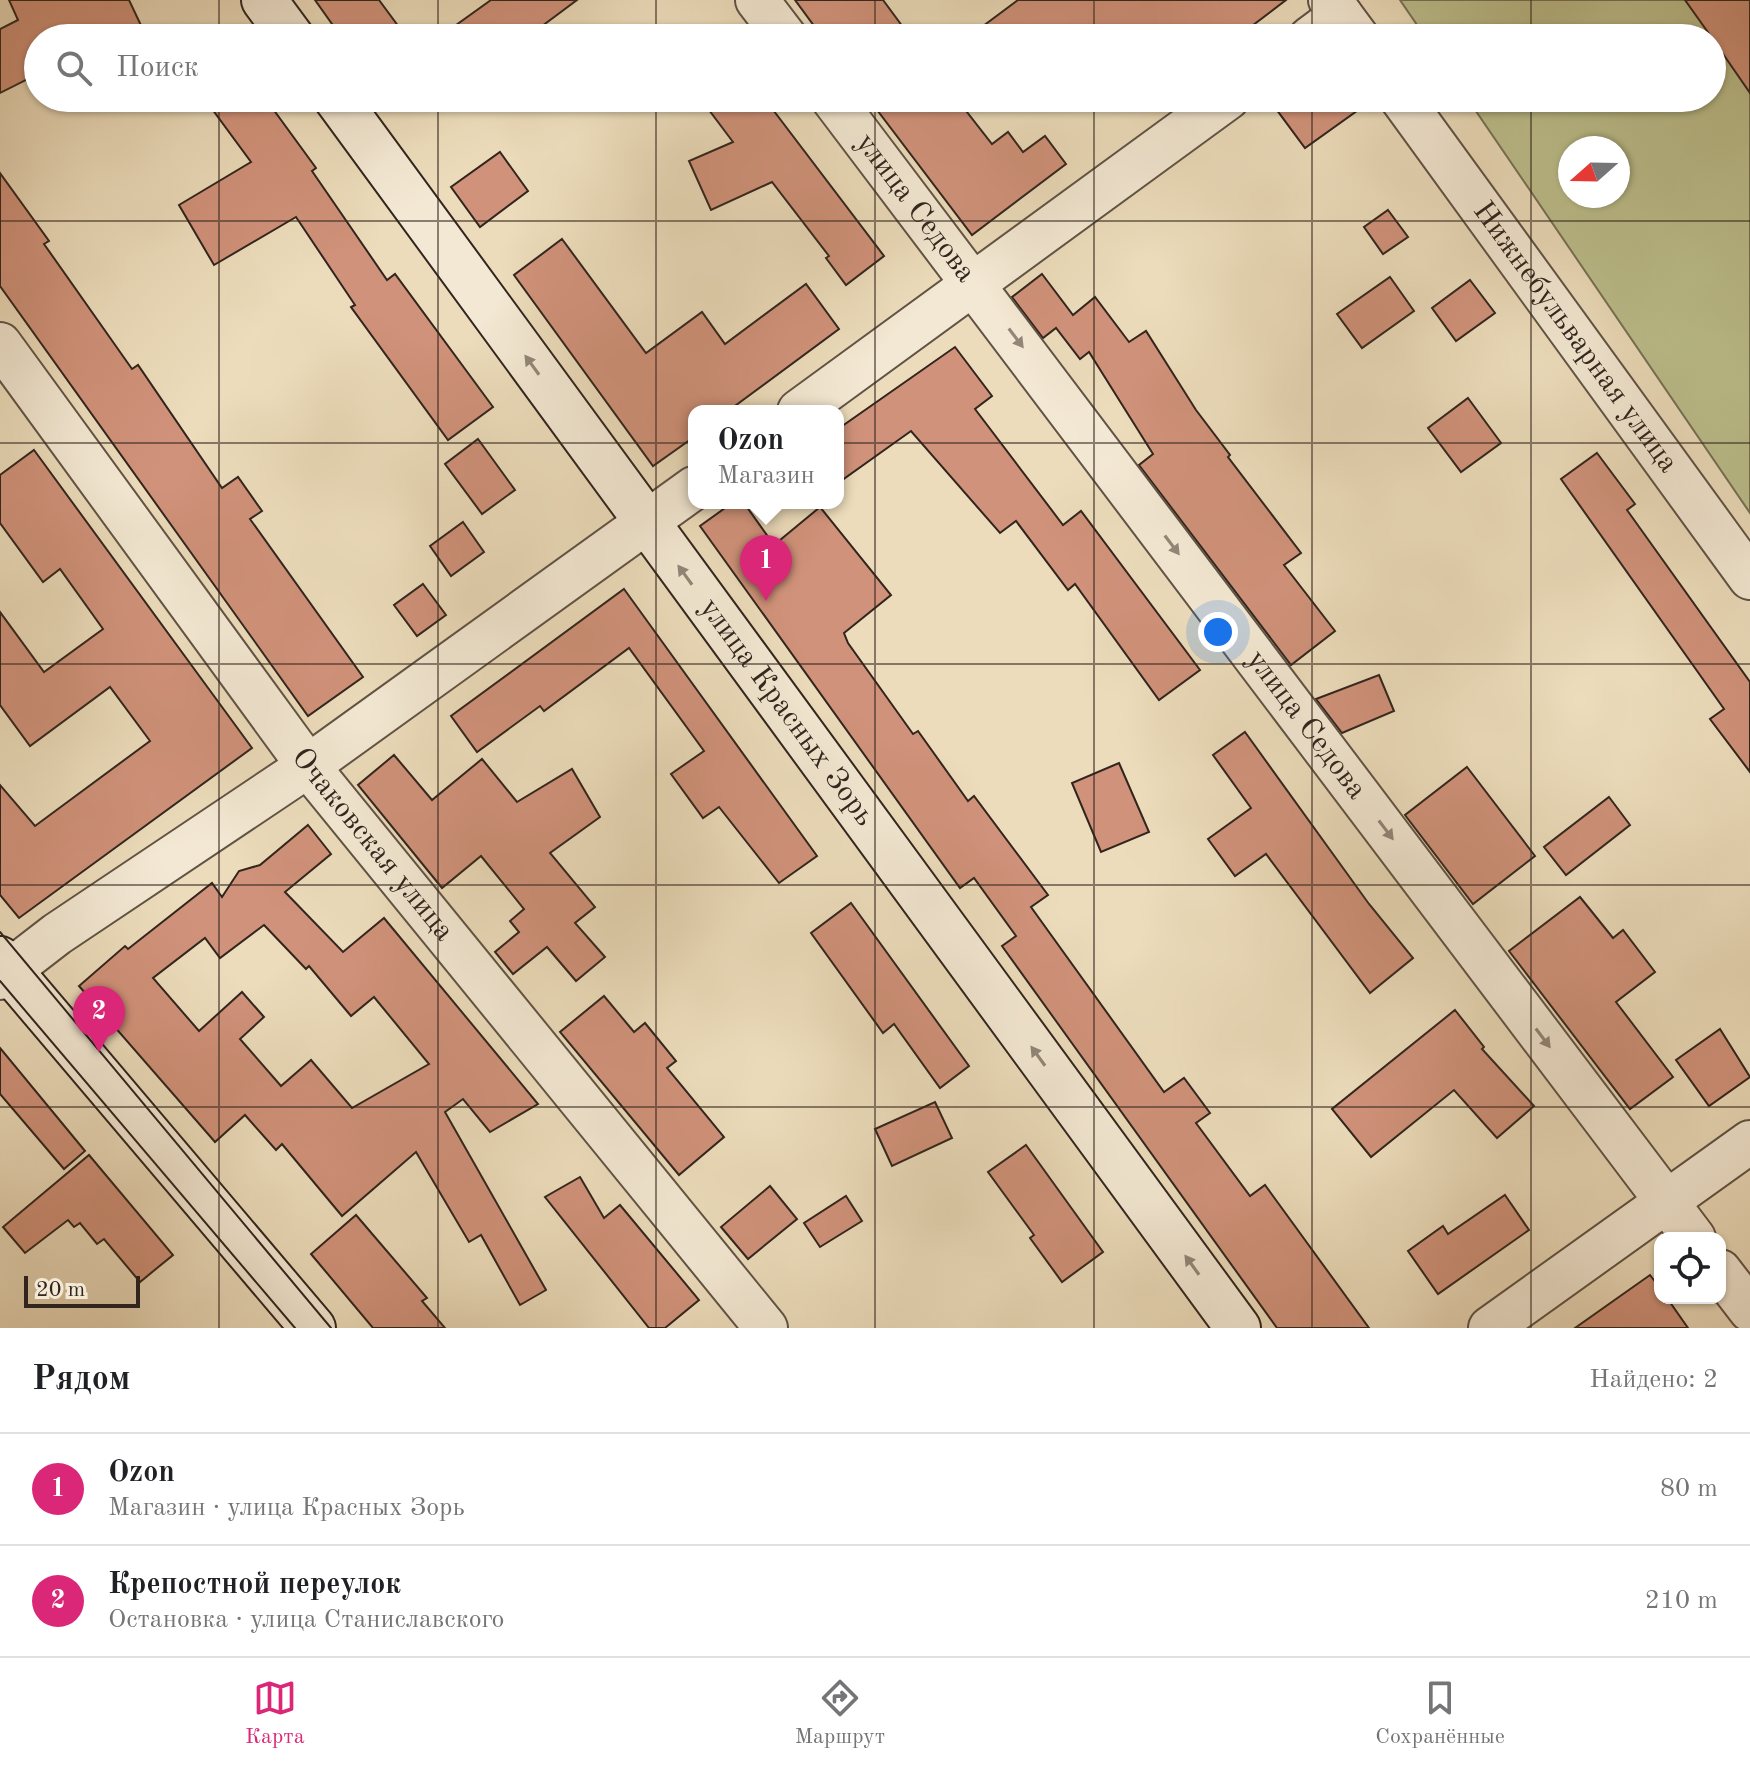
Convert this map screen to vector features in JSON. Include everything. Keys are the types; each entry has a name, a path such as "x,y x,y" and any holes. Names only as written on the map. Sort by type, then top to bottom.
{"street":[{"path":"264,0 282,24"},
{"path":"757,0 775,24"},
{"name":"улица Красных Зорь","path":"346,112 1238,1328"},
{"name":"улица Седова","path":"843,112 1690,1232"},
{"path":"807,405 1209,112"},
{"name":"Нижнебульварная улица","path":"1411,112 1750,578"},
{"name":"Очаковская улица","path":"0,344 308,766 766,1328"},
{"path":"313,1328 3,969 308,766 688,492"},
{"path":"1490,1328 1750,1142"},
{"path":"1726,1279 1750,1310"}],"green space":[{"path":"1400,0 1701,0 1722,24 1416,24"},
{"path":"1726,28 1750,55 1750,513 1477,112 1726,112"}],"building":[{"path":"9,0 129,0 140,24 24,24 24,81 0,93 0,29 18,20"},
{"path":"315,0 379,0 397,24 332,24"},
{"path":"491,0 577,0 545,24 458,24"},
{"path":"795,0 883,0 901,24 813,24"},
{"path":"1018,0 1286,0 1254,24 986,24"},
{"path":"1685,0 1750,0 1750,93 1726,58 1726,24 1702,24"},
{"path":"214,112 275,112 316,168 312,171 387,280 395,274 493,407 448,440 351,307 355,305 296,217 214,265 179,205 251,162"},
{"path":"710,112 775,112 884,256 846,285 826,258 829,256 772,182 711,210 689,161 733,142"},
{"path":"879,112 967,112 992,144 1008,132 1023,152 1045,136 1066,164 972,235"},
{"path":"1278,112 1355,112 1305,148"},
{"path":"500,152 528,191 480,227 451,187"},
{"path":"0,173 49,241 44,244 132,369 138,365 222,488 238,477 262,511 250,519 363,677 308,716 0,286"},
{"path":"1388,210 1408,237 1383,254 1364,227"},
{"path":"562,239 646,353 702,312 725,344 806,284 839,329 736,405 688,405 688,441 653,466 514,275"},
{"path":"1042,274 1073,315 1095,297 1129,342 1146,331 1196,410 1230,455 1228,457 1301,553 1284,565 1335,631 1291,665 1139,465 1153,454 1089,352 1080,359 1056,328 1043,338 1012,297"},
{"path":"1390,277 1414,311 1362,348 1337,314"},
{"path":"1470,280 1495,313 1456,341 1432,308"},
{"path":"955,347 992,396 975,409 1063,525 1081,511 1200,670 1159,700 1075,584 1068,590 1016,521 1000,533 911,431 844,479 844,425"},
{"path":"1468,398 1501,443 1461,472 1428,428"},
{"path":"478,439 515,490 482,514 445,464"},
{"path":"34,450 252,748 19,918 0,895 0,785 35,826 150,741 110,687 30,746 0,705 0,612 44,672 103,629 60,569 43,582 0,523 0,475"},
{"path":"1597,453 1635,504 1627,510 1750,682 1750,772 1710,719 1724,709 1561,479"},
{"path":"724,509 748,509 774,545 818,509 822,509 891,595 844,633 848,643 913,734 918,731 968,801 974,796 1048,895 1031,907 1164,1092 1184,1078 1210,1113 1196,1123 1250,1196 1265,1185 1369,1328 1277,1328 1002,946 1016,936 974,878 960,888 700,526"},
{"path":"463,522 484,552 451,576 430,546"},
{"path":"423,584 446,615 417,636 394,605"},
{"path":"624,589 817,856 779,883 719,807 703,818 671,774 704,751 629,648 544,711 540,706 477,752 451,716"},
{"path":"1379,675 1394,711 1342,733 1316,699"},
{"path":"1245,732 1369,904 1413,958 1370,993 1266,854 1235,876 1208,839 1251,808 1213,755"},
{"path":"394,755 432,800 482,759 517,802 572,769 600,817 550,853 595,907 575,923 605,957 576,981 547,947 513,974 495,952 519,932 510,921 524,909 481,856 442,888 358,785"},
{"path":"1119,763 1149,832 1101,852 1072,783"},
{"path":"1467,767 1535,856 1473,904 1405,815"},
{"path":"1609,797 1630,825 1566,875 1544,847"},
{"path":"308,825 331,854 285,892 343,952 384,918 538,1104 490,1132 463,1099 445,1112 546,1290 520,1305 481,1235 469,1242 416,1152 342,1216 282,1144 276,1150 245,1115 215,1142 79,986 125,946 128,949 212,883 222,897 239,871 260,865","holes":["264,925 306,969 309,966 351,1016 374,997 429,1064 352,1108 311,1060 281,1086 240,1039 264,1017 242,992 199,1031 153,978 205,938 220,958"]},
{"path":"1580,897 1613,938 1623,930 1655,972 1616,1002 1673,1077 1630,1109 1509,951"},
{"path":"851,903 969,1066 940,1088 894,1024 883,1033 811,933"},
{"path":"604,996 634,1032 645,1023 676,1061 667,1068 724,1137 679,1175 560,1032"},
{"path":"1455,1010 1484,1047 1482,1049 1534,1106 1497,1138 1454,1090 1371,1157 1332,1109"},
{"path":"1720,1029 1750,1077 1709,1106 1676,1060"},
{"path":"0,1048 85,1151 64,1169 0,1094"},
{"path":"935,1102 952,1138 892,1166 875,1129"},
{"path":"1026,1145 1103,1252 1062,1282 1030,1238 1034,1235 988,1172"},
{"path":"89,1155 173,1255 140,1282 104,1239 97,1244 80,1223 74,1227 68,1220 25,1253 3,1227"},
{"path":"580,1177 604,1218 620,1205 699,1300 665,1328 649,1328 545,1197"},
{"path":"770,1186 797,1219 748,1259 721,1227"},
{"path":"1505,1195 1529,1230 1438,1294 1408,1251 1443,1226 1448,1234"},
{"path":"846,1196 862,1221 820,1247 804,1223"},
{"path":"356,1215 427,1298 422,1301 445,1328 373,1328 311,1254"},
{"path":"1650,1275 1654,1280 1654,1304 1671,1304 1688,1328 1575,1328"}],"tram line":[{"path":"0,932 331,1328"},
{"path":"0,981 295,1328"}],"place":[{"name":"Ozon","path":"766,601"},
{"name":"Крепостной переулок","path":"99,1052"}]}
